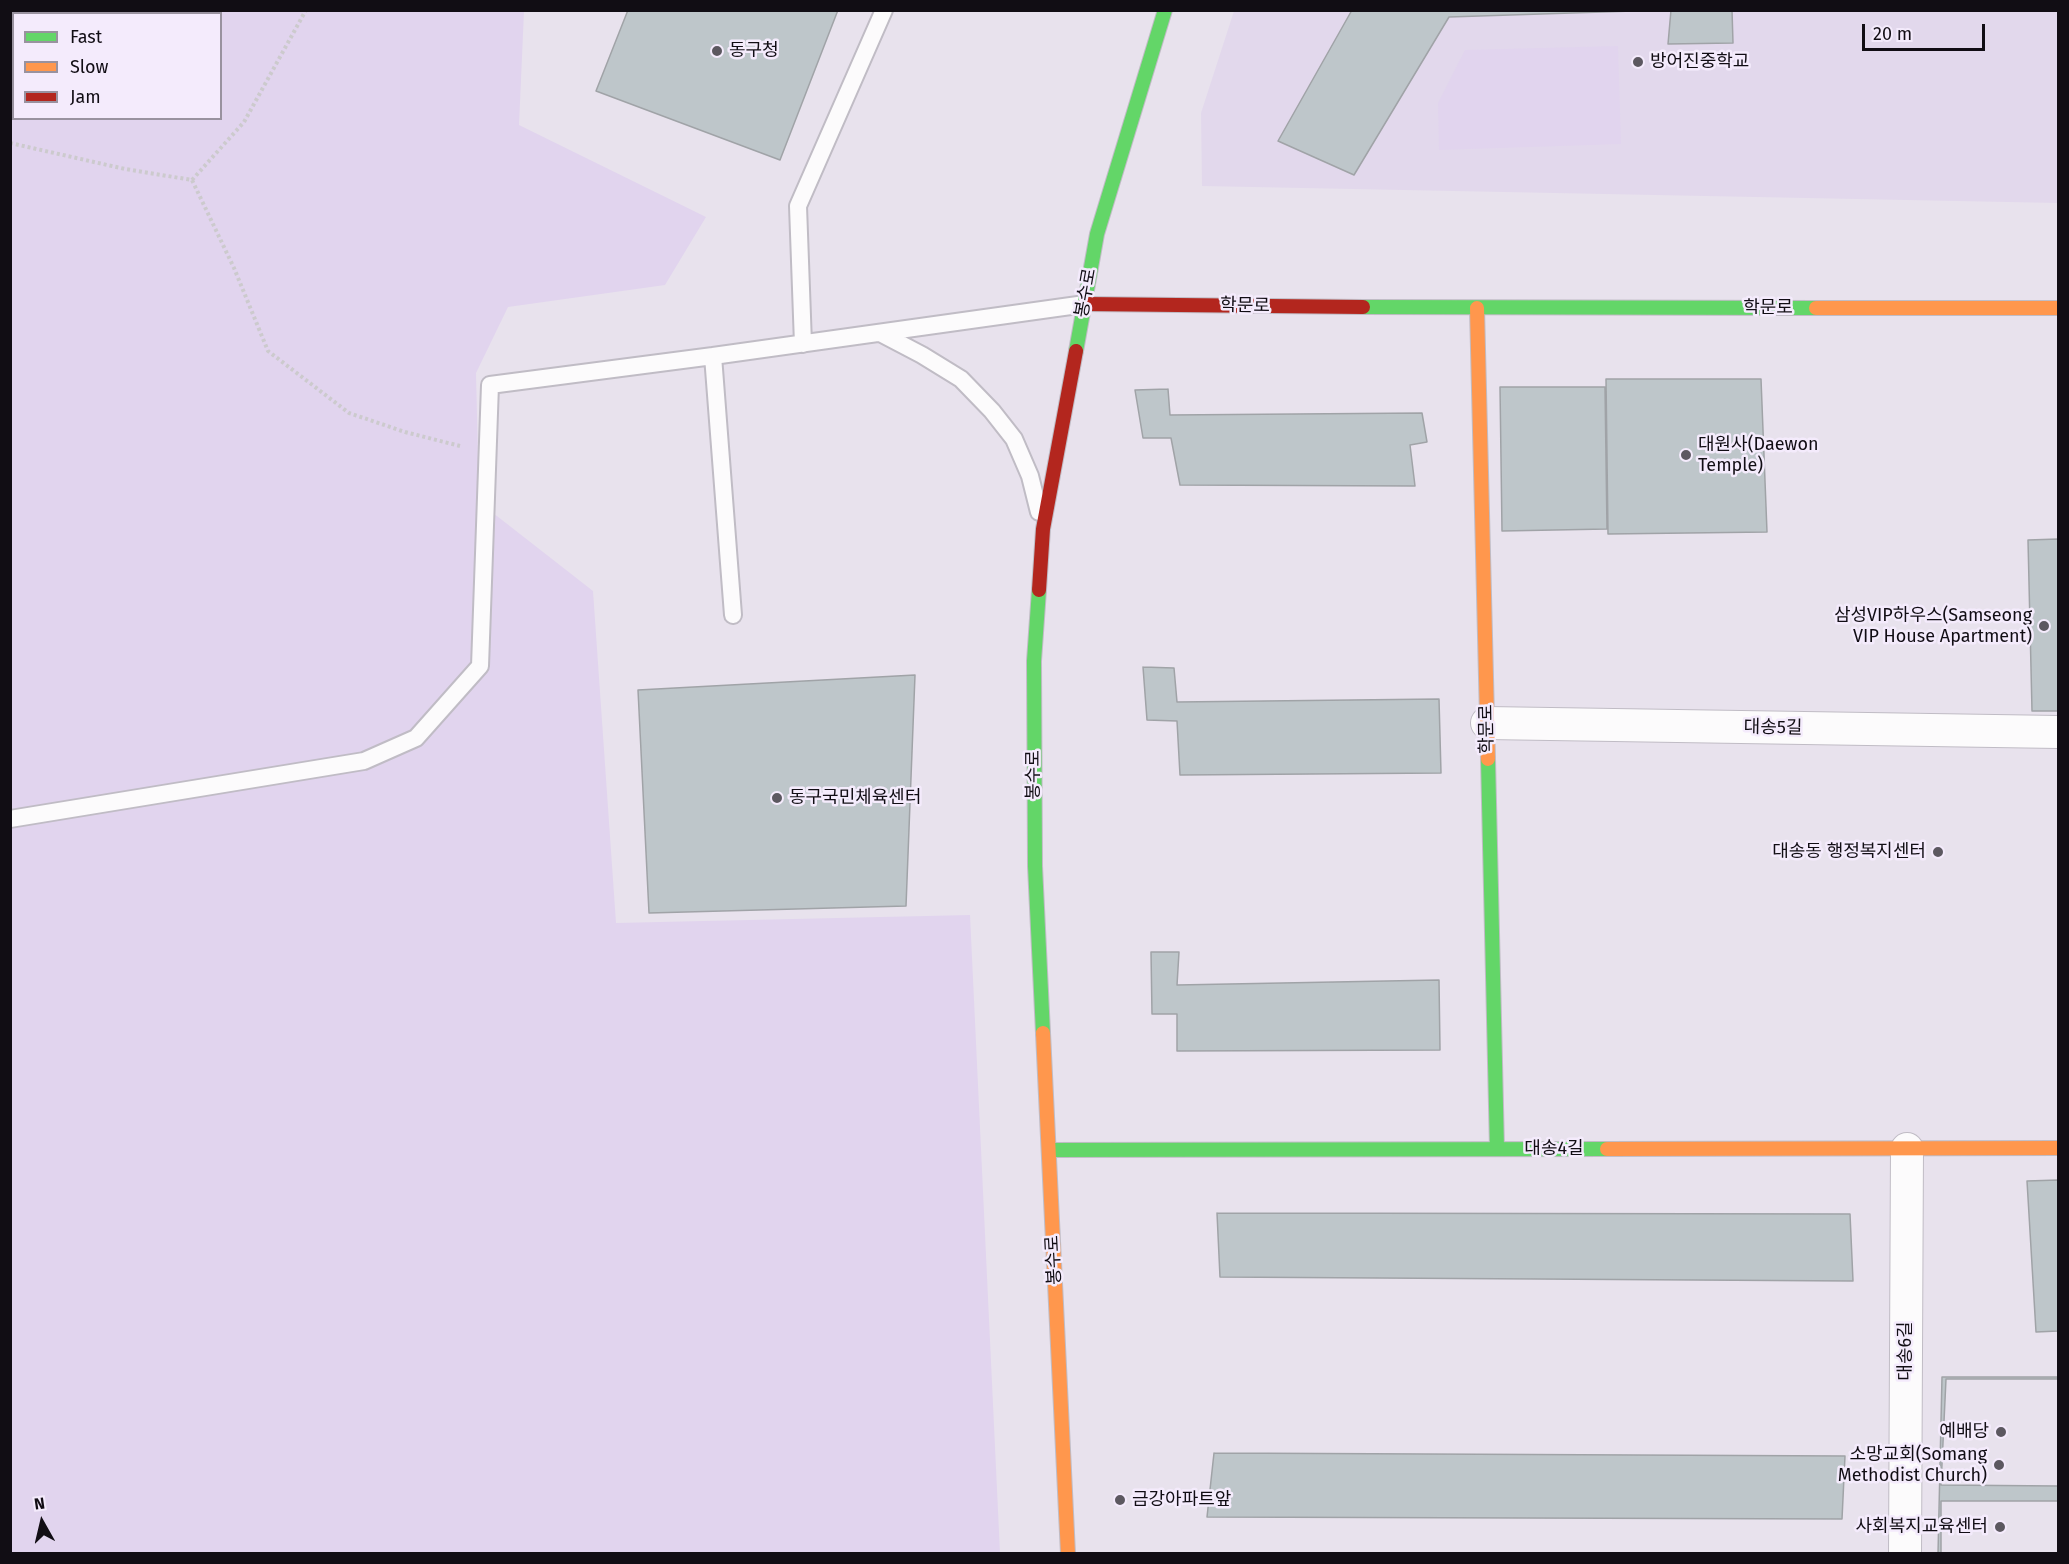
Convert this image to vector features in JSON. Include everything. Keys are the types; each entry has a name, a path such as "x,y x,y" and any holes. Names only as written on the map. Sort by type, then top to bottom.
{"street":[{"name":"봉수로","path":"1068,1554 1035,855 1034,661 1043,529 1097,234 1165,10"},
{"name":"학문로","path":"1084,304 1477,308 2058,308"},
{"name":"학문로","path":"1477,308 1497,1149"},
{"name":"대송5길","path":"1487,723 2058,732"},
{"name":"대송4길","path":"1049,1150 2058,1148"},
{"name":"대송6길","path":"1905,1554 1907,1149"}],"lane":[{"path":"802,344 798,206 884,10"},
{"path":"10,819 364,761 416,738 480,666 490,385 1084,304"},
{"path":"880,333 961,379 992,411 1014,439 1030,476 1043,529"},
{"path":"713,356 732,615"}],"path":[{"path":"192,180 244,122 306,10"},
{"path":"10,143 125,169 192,180"},
{"path":"192,180 234,268 268,351 349,413 405,432 488,453"}],"shaded area":[{"path":"11,11 524,11 519,125 706,217 665,285 508,307 476,373 479,502 593,591 616,923 970,915 1000,1553 11,1554"},
{"name":"방어진중학교","path":"1234,11 2058,11 2058,203 1202,186 1201,113"},
{"path":"1618,46 1621,144 1439,150 1438,103 1465,50"}],"building":[{"name":"동구청","path":"628,10 838,10 780,160 596,91"},
{"path":"1352,10 1664,10 1449,17 1354,175 1278,141"},
{"path":"1671,10 1732,10 1733,43 1668,44"},
{"name":"대원사(Daewon Temple)","path":"1606,379 1761,379 1767,532 1608,534"},
{"path":"1500,387 1605,387 1607,529 1502,531"},
{"path":"1168,389 1170,415 1422,413 1427,442 1410,445 1415,486 1180,485 1171,438 1143,438 1135,390"},
{"name":"삼성VIP하우스(Samseong VIP House Apartment)","path":"2058,539 2058,711 2032,711 2028,540"},
{"path":"1143,667 1174,668 1177,702 1439,699 1441,773 1180,775 1177,721 1147,720"},
{"name":"동구국민체육센터","path":"915,675 906,906 649,913 638,690"},
{"path":"1151,952 1179,952 1177,985 1439,980 1440,1050 1177,1051 1177,1014 1152,1014"},
{"path":"2058,1180 2058,1331 2036,1332 2027,1181"},
{"path":"1217,1213 1850,1214 1853,1281 1220,1277"},
{"name":"소망교회(Somang Methodist Church)","path":"1942,1377 2058,1377 2058,1554 1938,1554"},
{"name":"예배당","path":"1946,1379 2058,1379 2058,1486 1941,1485"},
{"path":"1214,1453 1845,1456 1842,1519 1207,1517"},
{"name":"사회복지교육센터","path":"1941,1501 2058,1501 2058,1554 1941,1554"}],"traffic: fast":[{"path":"1076,351 1097,234 1165,10"},
{"path":"1363,307 1816,308"},
{"path":"1039,590 1034,661 1035,866 1043,1033"},
{"path":"1488,759 1497,1149"},
{"path":"1049,1150 1607,1149"}],"traffic: slow":[{"path":"1477,308 1488,759"},
{"path":"1816,308 2058,308"},
{"path":"1043,1033 1068,1554"},
{"path":"1607,1149 2058,1148"}],"traffic: jam":[{"path":"1085,304 1363,307"},
{"path":"1039,590 1043,529 1076,351"}],"place":[{"name":"동구청","path":"717,51"},
{"name":"방어진중학교","path":"1638,62"},
{"name":"대원사(Daewon Temple)","path":"1686,455"},
{"name":"삼성VIP하우스(Samseong VIP House Apartment)","path":"2044,626"},
{"name":"동구국민체육센터","path":"777,798"},
{"name":"대송동 행정복지센터","path":"1938,852"},
{"name":"예배당","path":"2001,1432"},
{"name":"소망교회(Somang Methodist Church)","path":"1999,1465"},
{"name":"금강아파트앞","path":"1120,1500"},
{"name":"사회복지교육센터","path":"2000,1527"}]}
